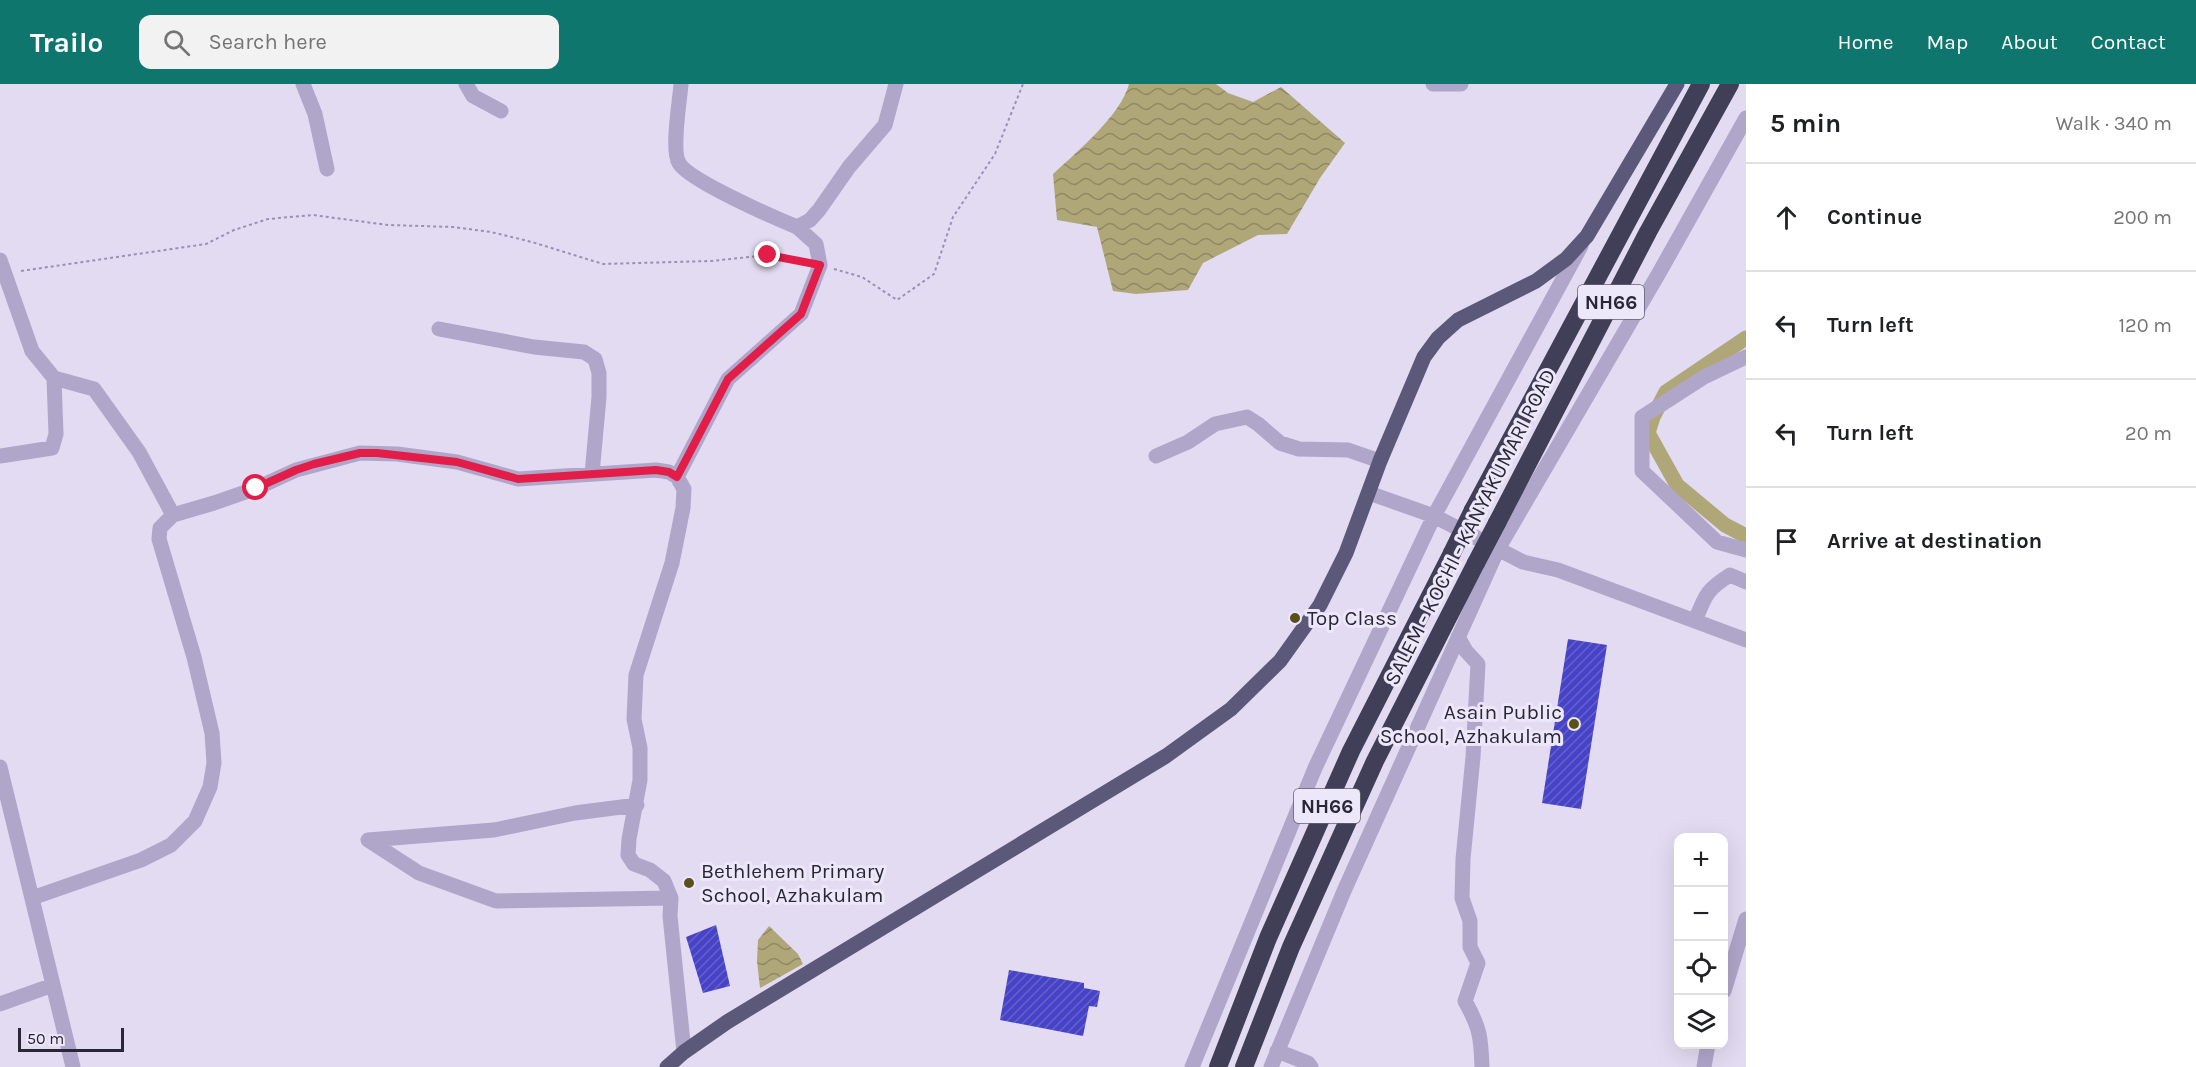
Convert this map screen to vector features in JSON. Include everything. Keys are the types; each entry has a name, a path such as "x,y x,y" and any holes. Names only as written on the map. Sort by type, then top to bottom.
{"highway":[{"name":"SALEM - KOCHI - KANYAKUMARI ROAD","path":"1218,1067 1268,938 1351,752 1473,510 1701,84"},
{"name":"SALEM - KOCHI - KANYAKUMARI ROAD","path":"1244,1067 1291,947 1375,761 1648,232 1730,84"}],"main road":[{"path":"667,1067 684,1052 727,1022 1166,756 1231,709 1280,661 1320,605 1346,553 1380,461 1424,357 1438,338 1458,320 1536,281 1566,259 1587,236 1677,84"}],"street":[{"path":"303,84 315,114 327,169"},
{"path":"466,84 473,96 501,111"},
{"path":"677,477 728,379 801,314 820,265 816,244 797,227 744,203 688,173 678,163 675,151 681,84"},
{"path":"797,227 810,220 819,210 849,167 885,125 896,84"},
{"path":"1433,84 1461,84"},
{"path":"1271,1067 1344,891 1498,549 1659,273 1746,118"},
{"path":"1192,1067 1315,768 1434,516 1587,236"},
{"path":"2,267 32,351 54,378 94,389 139,452 172,514"},
{"path":"439,330 534,347 584,352 595,360 599,374 599,397 592,474"},
{"path":"1746,357 1704,377 1642,417 1642,471 1717,542 1746,550"},
{"path":"0,456 52,448 56,434 54,378"},
{"path":"1156,456 1188,442 1215,424 1246,417 1280,443 1299,449 1348,450 1380,461"},
{"path":"32,898 141,860 171,845 195,821 210,787 213,763 212,733 194,657 159,539 160,528 172,514 246,491 296,470 360,453 397,454 457,462 518,479 656,470 669,472 677,477 684,489 682,508 672,563 636,675 634,719 640,748 640,769 637,805 629,838 628,855 634,864 650,870 664,881 671,898 670,916 684,1052"},
{"path":"1370,493 1434,516 1523,562 1558,570 1746,640"},
{"path":"1695,621 1705,595 1716,584 1730,575 1746,582"},
{"path":"1458,637 1466,651 1478,664 1462,898 1470,921 1470,947 1478,963 1465,1001 1477,1023 1481,1041 1482,1067"},
{"path":"0,766 73,1067"},
{"path":"637,805 575,813 494,830 368,840 419,873 496,901 671,898"},
{"path":"1728,978 1746,919"},
{"path":"0,1005 53,985"},
{"path":"1704,1067 1707,1049"},
{"path":"1277,1051 1308,1063 1311,1067"}],"path":[{"path":"2,267 206,244 234,230 268,219 313,215 388,225 453,227 491,232 603,264 711,261 768,255 820,265 862,277 897,300 934,274 953,217 995,154 1023,84"}],"water":[{"path":"1129,84 1216,84 1228,93 1253,102 1281,87 1345,143 1320,178 1287,234 1258,235 1203,263 1188,290 1136,294 1113,291 1097,227 1057,220 1053,174 1108,120"},
{"path":"769,926 798,954 803,964 760,988 757,961 758,940"}],"building":[{"name":"Asain Public School, Azhakulam","path":"1568,639 1607,645 1581,809 1542,803"},
{"path":"716,925 730,986 703,993 686,937"},
{"path":"1009,970 1084,983 1084,988 1100,991 1097,1007 1089,1006 1083,1036 1000,1020"}],"waterway":[{"path":"1746,338 1666,392 1653,417 1648,433 1677,485 1725,525 1746,536"}],"place":[{"name":"Top Class","path":"1295,618"},
{"name":"Asain Public School, Azhakulam","path":"1574,724"},
{"name":"Bethlehem Primary School, Azhakulam","path":"689,883"}],"route":[{"path":"256,488 296,470 360,453 397,454 457,462 518,479 656,470 669,472 677,477 728,379 801,314 820,265 768,255"}]}
